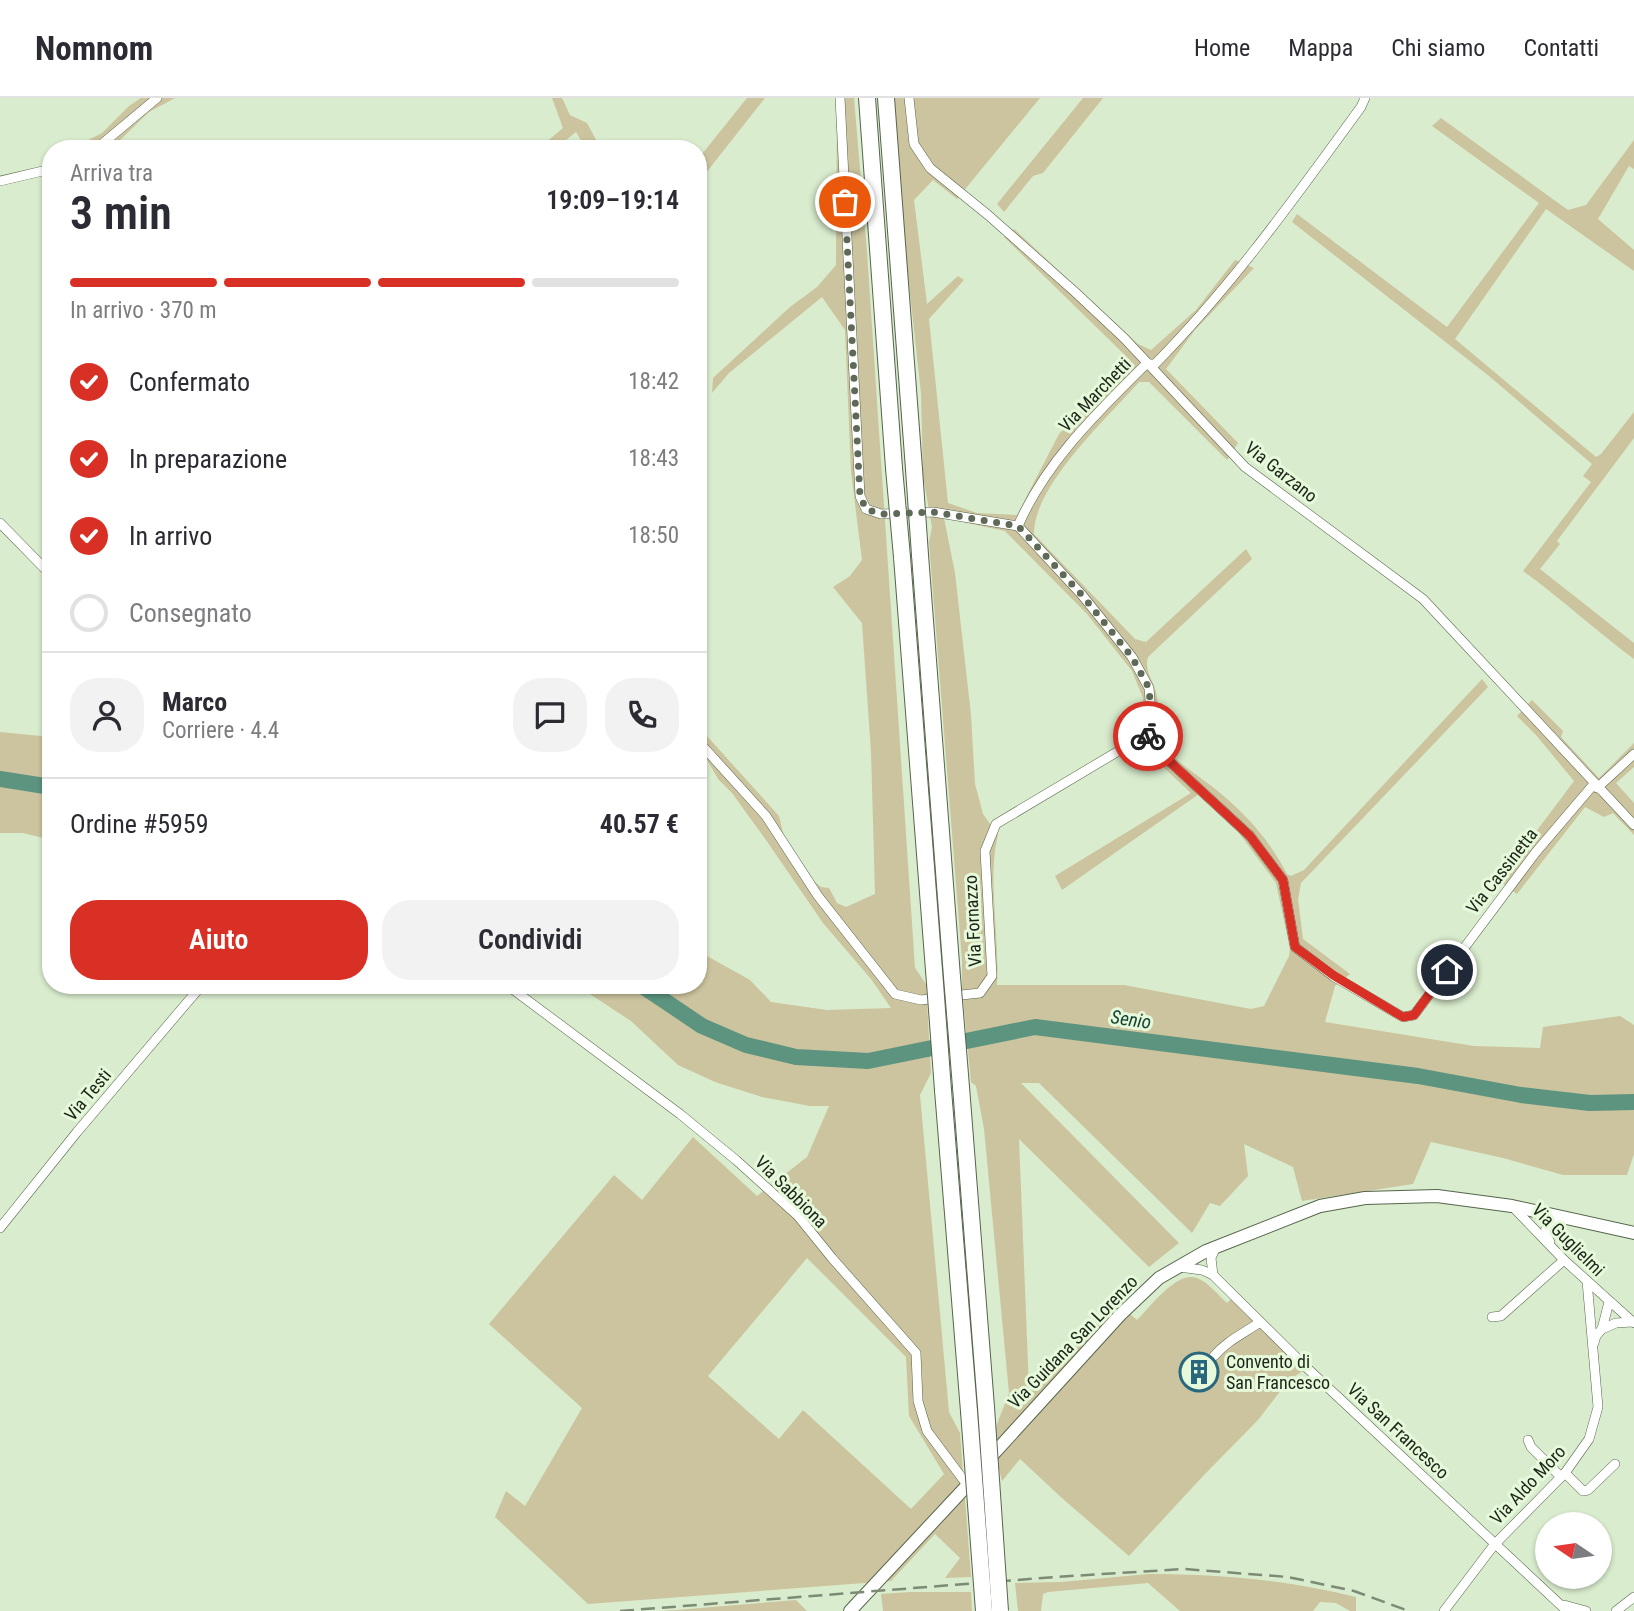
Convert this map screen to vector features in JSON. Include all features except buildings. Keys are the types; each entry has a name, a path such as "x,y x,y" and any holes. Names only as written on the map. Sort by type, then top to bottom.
{"highway":[{"path":"867,98 943,1090 1000,1611"},
{"path":"886,98 961,1087 984,1611"}],"street":[{"path":"107,140 157,98"},
{"path":"840,98 860,496 866,509 881,514 933,512 1018,526 1082,595 1132,657 1149,688 1152,725 1147,734"},
{"name":"Via Garzano","path":"909,98 914,144 930,168 988,215 1124,338 1245,467 1423,599 1634,825"},
{"name":"Via Marchetti","path":"1018,526 1052,465 1088,422 1146,364 1156,364 1198,320 1267,237 1365,98"},
{"path":"0,181 42,171"},
{"path":"0,523 42,566"},
{"name":"Via Cassinetta","path":"1147,734 1169,761 1250,836 1283,880 1295,947 1333,975 1403,1017 1414,1015 1536,852 1595,786 1634,754"},
{"name":"Via Fornazzo","path":"707,751 766,816 818,896 895,994 921,1000 980,993 992,976 985,851 996,824 1147,734"},
{"name":"Via Testi","path":"0,1228 77,1132 194,994"},
{"name":"Via Sabbiona","path":"519,994 680,1114 798,1216 916,1353 918,1401 927,1431 968,1486"},
{"name":"Via Guidana San Lorenzo","path":"850,1611 968,1486 1010,1434 1120,1315 1159,1278 1217,1246 1320,1206 1365,1198 1437,1196 1512,1206 1634,1233"},
{"name":"Via Guglielmi","path":"1512,1206 1564,1260 1633,1323"},
{"path":"1554,1249 1545,1228 1552,1219 1559,1216"},
{"path":"1177,1267 1192,1267 1213,1275 1211,1258 1217,1246"},
{"path":"1492,1317 1501,1316 1564,1260"},
{"name":"Via San Francesco","path":"1213,1275 1494,1545 1564,1607 1586,1611"},
{"name":"Via Aldo Moro","path":"1444,1611 1494,1545 1563,1475 1589,1439 1597,1416 1597,1395 1587,1281"},
{"path":"1591,1323 1596,1309 1609,1302"},
{"path":"1602,1329 1609,1302"},
{"path":"1214,1356 1227,1341 1260,1322"},
{"path":"1593,1348 1596,1336 1602,1329 1616,1322 1633,1323"},
{"path":"1528,1440 1531,1447 1583,1491 1588,1490 1615,1464"},
{"path":"1616,1611 1634,1597"}],"shaded area":[{"path":"141,98 175,98 149,112 120,140 88,140 102,133"},
{"path":"552,98 562,98 570,115 587,123 596,140 581,140 576,132 566,140 549,140 563,128"},
{"path":"747,98 765,98 707,172 707,148"},
{"path":"837,98 854,98 867,252 915,968 926,984 931,1073 920,1095 949,1412 960,1433 971,1577 945,1578 960,1558 935,1534 891,1581 588,1604 495,1517 506,1491 525,1506 582,1408 489,1324 614,1175 642,1200 693,1137 757,1196 807,1157 829,1106 810,1106 762,1097 715,1082 678,1065 631,1021 590,994 707,994 707,956 750,980 771,1002 827,1010 891,1008 871,979 823,923 732,793 718,779 707,760 707,736 779,816 790,862 821,887 829,888 837,903 846,907 875,894 871,752 862,623 833,587 850,576 862,560 851,472 845,330 822,297 729,373 712,393 713,378 790,307 817,287 836,265","holes":["807,1258 906,1357 909,1416 944,1474 911,1509 803,1410 779,1439 708,1376"]},
{"path":"893,98 1040,98 957,199 933,180 914,200 927,304 958,276 964,280 929,319 948,503 977,513 1017,515 1059,434 1130,360 1004,237 1014,229 1138,344 1151,350 1196,310 1235,260 1254,268 1195,330 1166,369 1238,443 1227,460 1149,382 1139,382 1074,453 1059,474 1037,515 1034,534 1135,639 1146,642 1246,549 1252,559 1148,657 1147,667 1156,692 1161,736 1168,750 1246,817 1291,876 1304,870 1482,679 1488,687 1301,883 1298,899 1303,939 1350,974 1335,986 1325,1022 1474,1046 1540,1048 1543,1027 1620,1016 1634,1025 1634,1154 1627,1175 1563,1175 1431,1142 1413,1184 1302,1201 1293,1167 1244,1144 1248,1176 1220,1206 1210,1203 1192,1233 1039,1083 1021,1083 1179,1243 1149,1267 1019,1139 1029,1389 1036,1390 1115,1301 1137,1320 1164,1291 1181,1279 1189,1277 1205,1283 1227,1303 1234,1296 1307,1368 1288,1381 1258,1420 1129,1556 1020,1459 1002,1481 998,1465 995,1429 1009,1393 984,1129 976,1086 971,1082 962,988 929,542 932,527 923,476 921,393 902,221","holes":["944,518 1005,531 1087,614 1132,671 1143,698 1144,723 1137,749 1149,754 1191,793 1055,876 1062,890 1199,794 1230,821 1276,883 1290,949 1264,1006 1251,1009 1124,985 997,985 994,870 998,835 983,814 975,784 971,715 955,573"]},
{"path":"1083,98 1103,98 1043,173 1033,176 1004,212 997,204"},
{"path":"1441,118 1568,210 1586,205 1634,140 1634,169 1629,166 1598,219 1634,250 1634,271 1546,209 1455,339 1596,457 1634,412 1634,438 1557,541 1560,544 1540,569 1634,643 1634,659 1523,571 1591,482 1583,476 1592,464 1489,376 1292,222 1297,214 1447,327 1539,203 1432,126"},
{"path":"1532,700 1563,731 1561,737 1599,778 1634,743 1634,767 1616,783 1634,803 1634,835 1613,813 1604,817 1585,807 1517,894 1499,881 1574,781 1517,716"},
{"path":"0,732 42,736 42,838 23,833 0,833"},
{"path":"1149,1574 1228,1577 1305,1586 1356,1597 1356,1611 1350,1611 1336,1603 1320,1602 1313,1611 1180,1611 1148,1583 1048,1592 1043,1594 1041,1611 1018,1611 1015,1583"},
{"path":"971,1592 972,1611 883,1611 881,1594"},
{"path":"796,1600 807,1611 662,1611 676,1610"}],"waterway":[{"name":"Senio","path":"0,779 42,786"},
{"name":"Senio","path":"654,994 702,1026 746,1045 796,1057 868,1061 1035,1027 1418,1076 1521,1095 1590,1103 1634,1102"}],"railway":[{"path":"620,1611 1184,1569 1288,1577 1354,1591 1409,1611"}],"way so far":[{"path":"845,202 860,496 866,509 881,514 933,512 1018,526 1082,595 1132,657 1149,688 1152,725 1148,736"}],"place":[{"name":"Convento di San Francesco","path":"1199,1372"}],"route":[{"path":"1148,736 1169,761 1250,836 1283,880 1295,947 1333,975 1403,1017 1414,1015 1447,970"}]}
